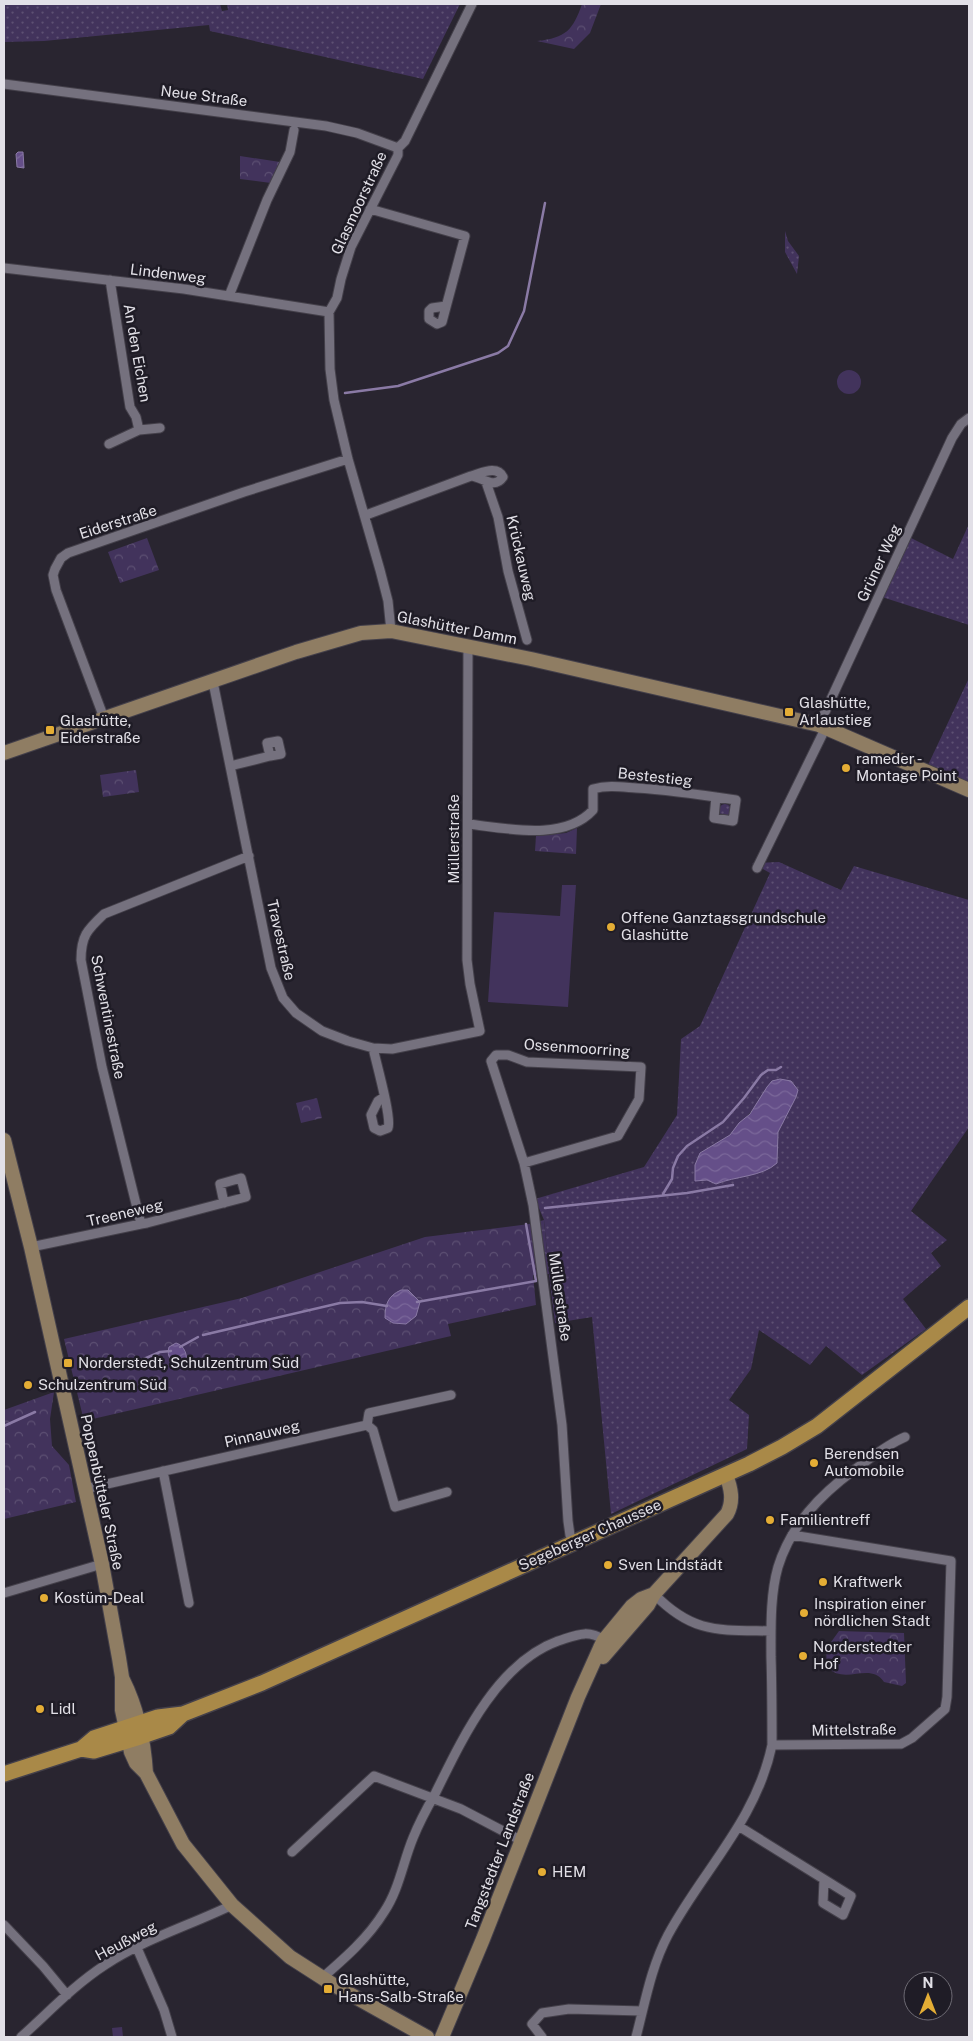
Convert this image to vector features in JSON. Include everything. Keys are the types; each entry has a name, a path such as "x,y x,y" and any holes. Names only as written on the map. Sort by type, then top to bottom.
{"main road":[{"name":"Segeberger Chaussee","path":"4,1774 81,1748 94,1751 132,1732 169,1727 183,1714 262,1683 726,1475 782,1447 817,1426 969,1307"}],"street":[{"name":"Glasmoorstraße","path":"391,631 388,601 366,515 348,460 334,400 330,369 328,312 337,298 351,247 398,155 398,148 405,141 472,4"},
{"name":"Neue Straße","path":"4,84 326,126 357,133 398,148"},
{"path":"229,296 267,200 290,152 294,130"},
{"path":"370,209 465,236 446,306"},
{"name":"Lindenweg","path":"4,268 229,296 328,312"},
{"name":"An den Eichen","path":"110,280 130,407 136,417 139,430"},
{"name":"Grüner Weg","path":"823,726 952,438 961,424 969,418"},
{"path":"109,444 139,430 160,428"},
{"name":"Eiderstraße","path":"104,718 56,590 53,575 62,558 84,547 145,528 244,492 348,460"},
{"path":"366,515 472,476 494,470 502,474 501,480 497,482 486,482 480,477 472,476"},
{"name":"Krückauweg","path":"486,482 498,517 508,571 527,640"},
{"name":"Glashütter Damm","path":"4,753 296,652 360,633 391,631 468,646 823,726 969,790"},
{"name":"Müllerstraße","path":"468,646 467,960 480,1031"},
{"name":"Travestraße","path":"212,682 271,968 282,998 300,1017 322,1031 373,1048 392,1049 480,1031"},
{"path":"757,868 823,726"},
{"path":"230,766 270,756"},
{"name":"Bestestieg","path":"468,824 540,832 556,829 588,816 593,810 594,789 605,786 660,789 716,797"},
{"name":"Schwentinestraße","path":"141,1224 102,1067 81,946 86,932 104,914 248,856"},
{"path":"373,1048 384,1097"},
{"name":"Ossenmoorring","path":"491,1061 496,1055 508,1054 527,1062 641,1066 640,1099 618,1136 524,1164"},
{"name":"Müllerstraße","path":"491,1061 524,1164 533,1205 562,1425 568,1521 570,1535 574,1542"},
{"name":"Poppenbütteler Straße","path":"4,1140 31,1247 86,1490 102,1564 122,1677 133,1700 132,1732 136,1763 146,1774 183,1844 232,1905 290,1956 322,1978 427,2037"},
{"name":"Treeneweg","path":"31,1247 141,1224 224,1203"},
{"path":"447,1492 394,1507 373,1430 367,1425 369,1413 451,1395"},
{"name":"Pinnauweg","path":"86,1490 367,1425"},
{"path":"636,2037 651,1980 668,1936 740,1827 768,1762 772,1745 771,1631 776,1574 792,1535 801,1520 823,1495 891,1443 905,1436"},
{"path":"163,1471 189,1603"},
{"name":"Tangstedter Landstraße","path":"588,1676 648,1605 654,1594 727,1514 730,1509 732,1494 726,1475"},
{"name":"Mittelstraße","path":"772,1745 901,1744 912,1738 945,1710 947,1697 951,1561 792,1535"},
{"path":"4,1593 102,1564"},
{"path":"654,1594 672,1611 699,1626 720,1629 771,1631"},
{"name":"Tangstedter Landstraße","path":"442,2037 604,1640 632,1606 641,1599 654,1594"},
{"path":"322,1978 350,1954 385,1911 395,1892 414,1835 462,1740 491,1696 525,1659 538,1650 577,1635 593,1633 604,1640"},
{"path":"292,1852 374,1776 461,1810 522,1840"},
{"path":"740,1827 824,1880"},
{"name":"Heußweg","path":"21,2037 67,1995 105,1965 137,1948 232,1905"},
{"path":"4,1925 43,1966 67,1995"},
{"path":"137,1948 164,2010 172,2037"},
{"path":"542,2037 532,2024 542,2013 569,2009 642,2011"}],"green space":[{"path":"4,4 220,4 222,11 228,10 227,4 460,4 423,79 210,31 209,25 44,41 4,42"},
{"path":"582,4 601,4 590,33 574,49 537,41 555,38 567,31 575,20"},
{"path":"240,156 280,162 271,183 240,179"},
{"path":"785,231 788,241 799,256 797,274 785,252"},
{"path":"849,370 854,371 860,377 860,387 854,393 849,394 844,393 838,387 837,382 838,377 844,371"},
{"path":"969,524 969,625 882,597 911,538 953,559"},
{"path":"147,538 159,570 120,583 108,552"},
{"path":"969,678 969,784 928,765"},
{"path":"136,770 139,792 103,797 100,775"},
{"path":"725,804 731,810 725,816 719,810"},
{"path":"577,828 576,854 535,851 536,836 566,833"},
{"path":"779,862 841,890 854,866 969,900 969,1127 911,1211 947,1240 931,1253 941,1266 903,1299 926,1329 862,1375 826,1346 810,1365 759,1330 751,1369 729,1400 749,1415 747,1449 611,1514 592,1317 555,1323 544,1220 535,1199 644,1167 677,1115 681,1039 700,1026 770,873 752,863","holes":["780,1079 782,1124 778,1132 777,1163 716,1184 707,1180 695,1181 695,1165 700,1153 730,1135"]},
{"path":"562,885 576,885 568,1007 488,1002 494,912 560,916"},
{"path":"317,1098 322,1118 301,1123 296,1103"},
{"path":"544,1220 549,1274 533,1275 536,1305 448,1324 451,1336 84,1421 64,1339 242,1298 425,1237 529,1224"},
{"path":"54,1392 50,1419 52,1446 69,1465 76,1502 4,1519 4,1410"},
{"path":"839,1631 904,1633 906,1683 902,1686 884,1682 872,1673 842,1674 834,1672 827,1667 826,1649"},
{"path":"122,2027 123,2037 113,2037 112,2028"}],"water":[{"path":"23,152 24,168 17,167 16,154"},
{"path":"780,1079 791,1081 798,1090 778,1132 777,1163 771,1168 756,1174 716,1184 707,1180 695,1181 695,1165 700,1153 730,1135 739,1123 750,1114 772,1081"},
{"path":"401,1290 408,1290 420,1302 416,1316 406,1324 393,1323 385,1318 388,1301"},
{"path":"176,1343 183,1348 186,1354 185,1364 180,1366 172,1361 168,1353 169,1347"}],"waterway":[{"path":"345,393 398,386 498,353 508,346 524,311 545,203"},
{"path":"663,1194 672,1179 673,1168 678,1156 687,1146 723,1122 761,1075 768,1070 776,1070 781,1067"},
{"path":"545,1208 687,1193 733,1185"},
{"path":"417,1302 536,1281 526,1224"},
{"path":"203,1335 340,1303 362,1302 387,1306"},
{"path":"180,1347 198,1337"},
{"path":"123,1368 160,1352 171,1351"},
{"path":"4,1426 35,1412"}],"place":[{"name":"Glashütte, Arlaustieg","path":"789,712"},
{"name":"Glashütte, Eiderstraße","path":"50,730"},
{"name":"rameder - Montage Point","path":"846,768"},
{"name":"Offene Ganztagsgrundschule Glashütte","path":"611,927"},
{"name":"Norderstedt, Schulzentrum Süd","path":"68,1363"},
{"name":"Schulzentrum Süd","path":"28,1385"},
{"name":"Berendsen Automobile","path":"814,1463"},
{"name":"Familientreff","path":"770,1520"},
{"name":"Sven Lindstädt","path":"608,1565"},
{"name":"Kraftwerk","path":"823,1582"},
{"name":"Kostüm-Deal","path":"44,1598"},
{"name":"Inspiration einer nördlichen Stadt","path":"804,1613"},
{"name":"Norderstedter Hof","path":"803,1656"},
{"name":"Lidl","path":"40,1709"},
{"name":"HEM","path":"542,1872"},
{"name":"Glashütte, Hans-Salb-Straße","path":"328,1989"}]}
